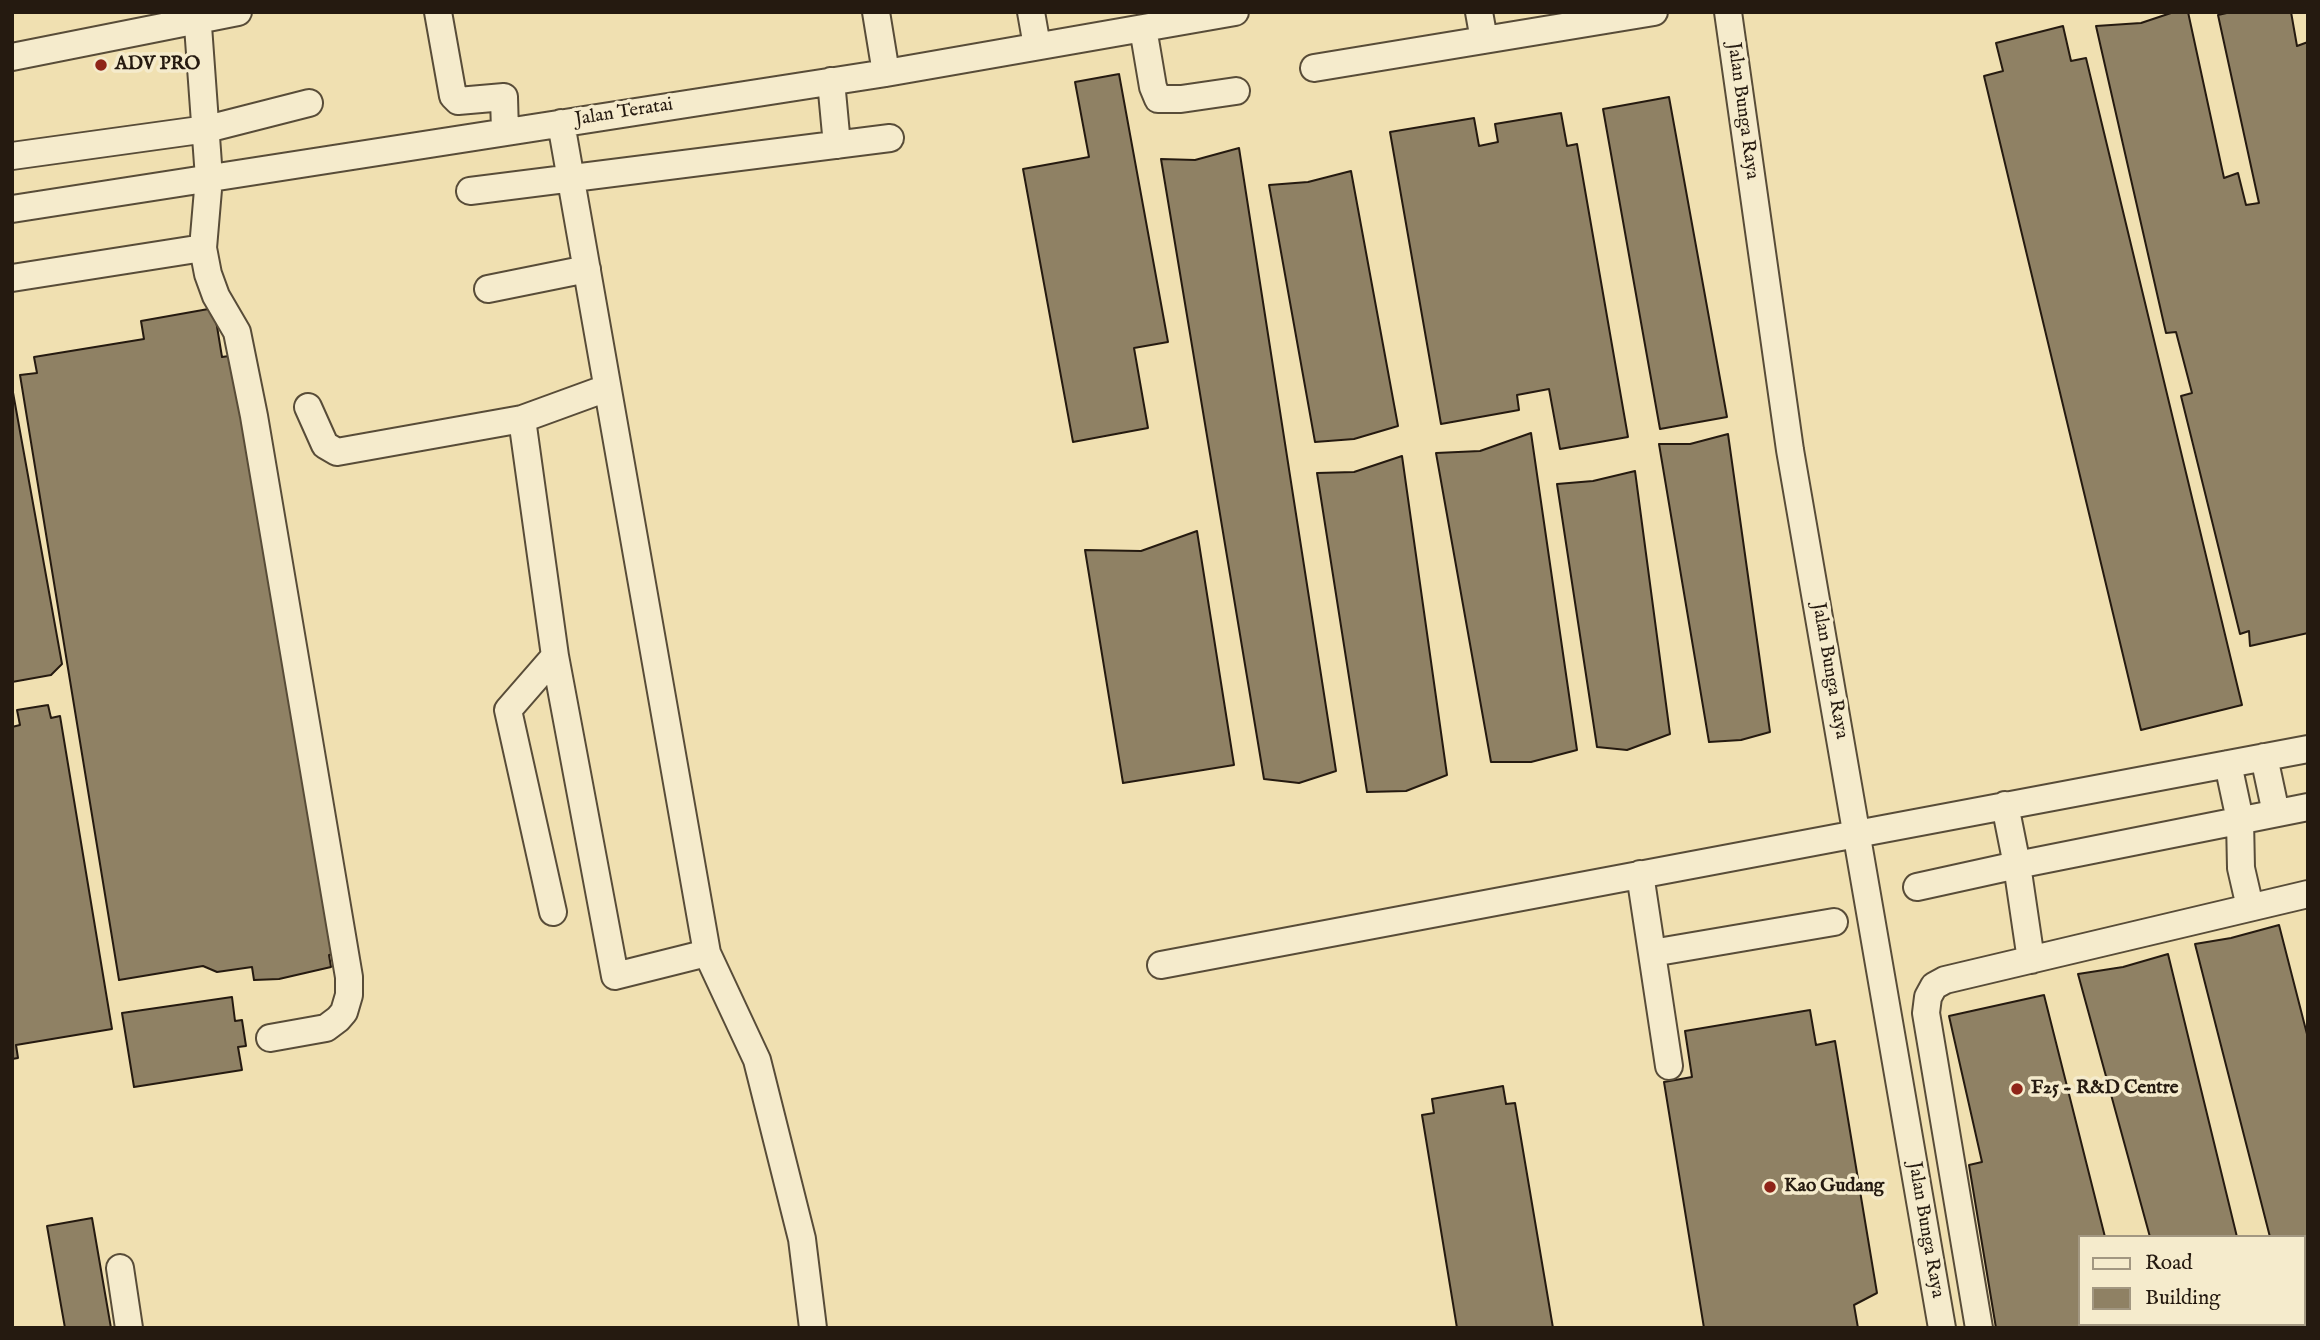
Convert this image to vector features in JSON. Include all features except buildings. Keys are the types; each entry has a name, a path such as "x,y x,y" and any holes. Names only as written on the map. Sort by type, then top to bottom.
{"street":[{"path":"12,57 198,16 238,12"},
{"path":"438,12 453,96 458,101 504,97 505,132"},
{"path":"876,12 886,72"},
{"path":"1031,12 1037,46"},
{"name":"Jalan Teratai","path":"12,209 831,81 1235,12"},
{"path":"1479,12 1484,40"},
{"path":"1314,68 1654,12"},
{"name":"Jalan Bunga Raya","path":"1728,12 1790,450 1942,1328"},
{"path":"198,16 209,178 203,248 212,285 237,332 254,416 349,977 349,995 344,1012 338,1019 326,1028 270,1038"},
{"path":"1143,28 1153,87 1158,99 1181,99 1236,91"},
{"path":"831,81 837,145"},
{"path":"12,156 207,129 309,103"},
{"path":"561,123 707,953 757,1060 802,1239 813,1328"},
{"path":"470,191 890,138"},
{"path":"12,278 203,248"},
{"path":"488,289 587,269"},
{"path":"308,407 325,446 337,452 522,419 607,388"},
{"path":"522,419 555,656 615,976 707,953"},
{"path":"553,912 508,710 555,656"},
{"path":"1161,965 2308,749"},
{"path":"2264,757 2276,813"},
{"path":"2228,764 2240,820 2241,867 2250,907"},
{"path":"2005,805 2031,960"},
{"path":"1917,887 2308,807"},
{"path":"1640,874 1669,1066"},
{"path":"1979,1328 1926,1013 1928,998 1934,986 1945,979 2308,894"},
{"path":"1652,953 1834,922"},
{"path":"120,1268 129,1328"}],"place":[{"name":"ADV PRO","path":"101,65"},
{"name":"F25 - R&D Centre","path":"2017,1089"},
{"name":"Kao Gudang","path":"1770,1187"}]}
